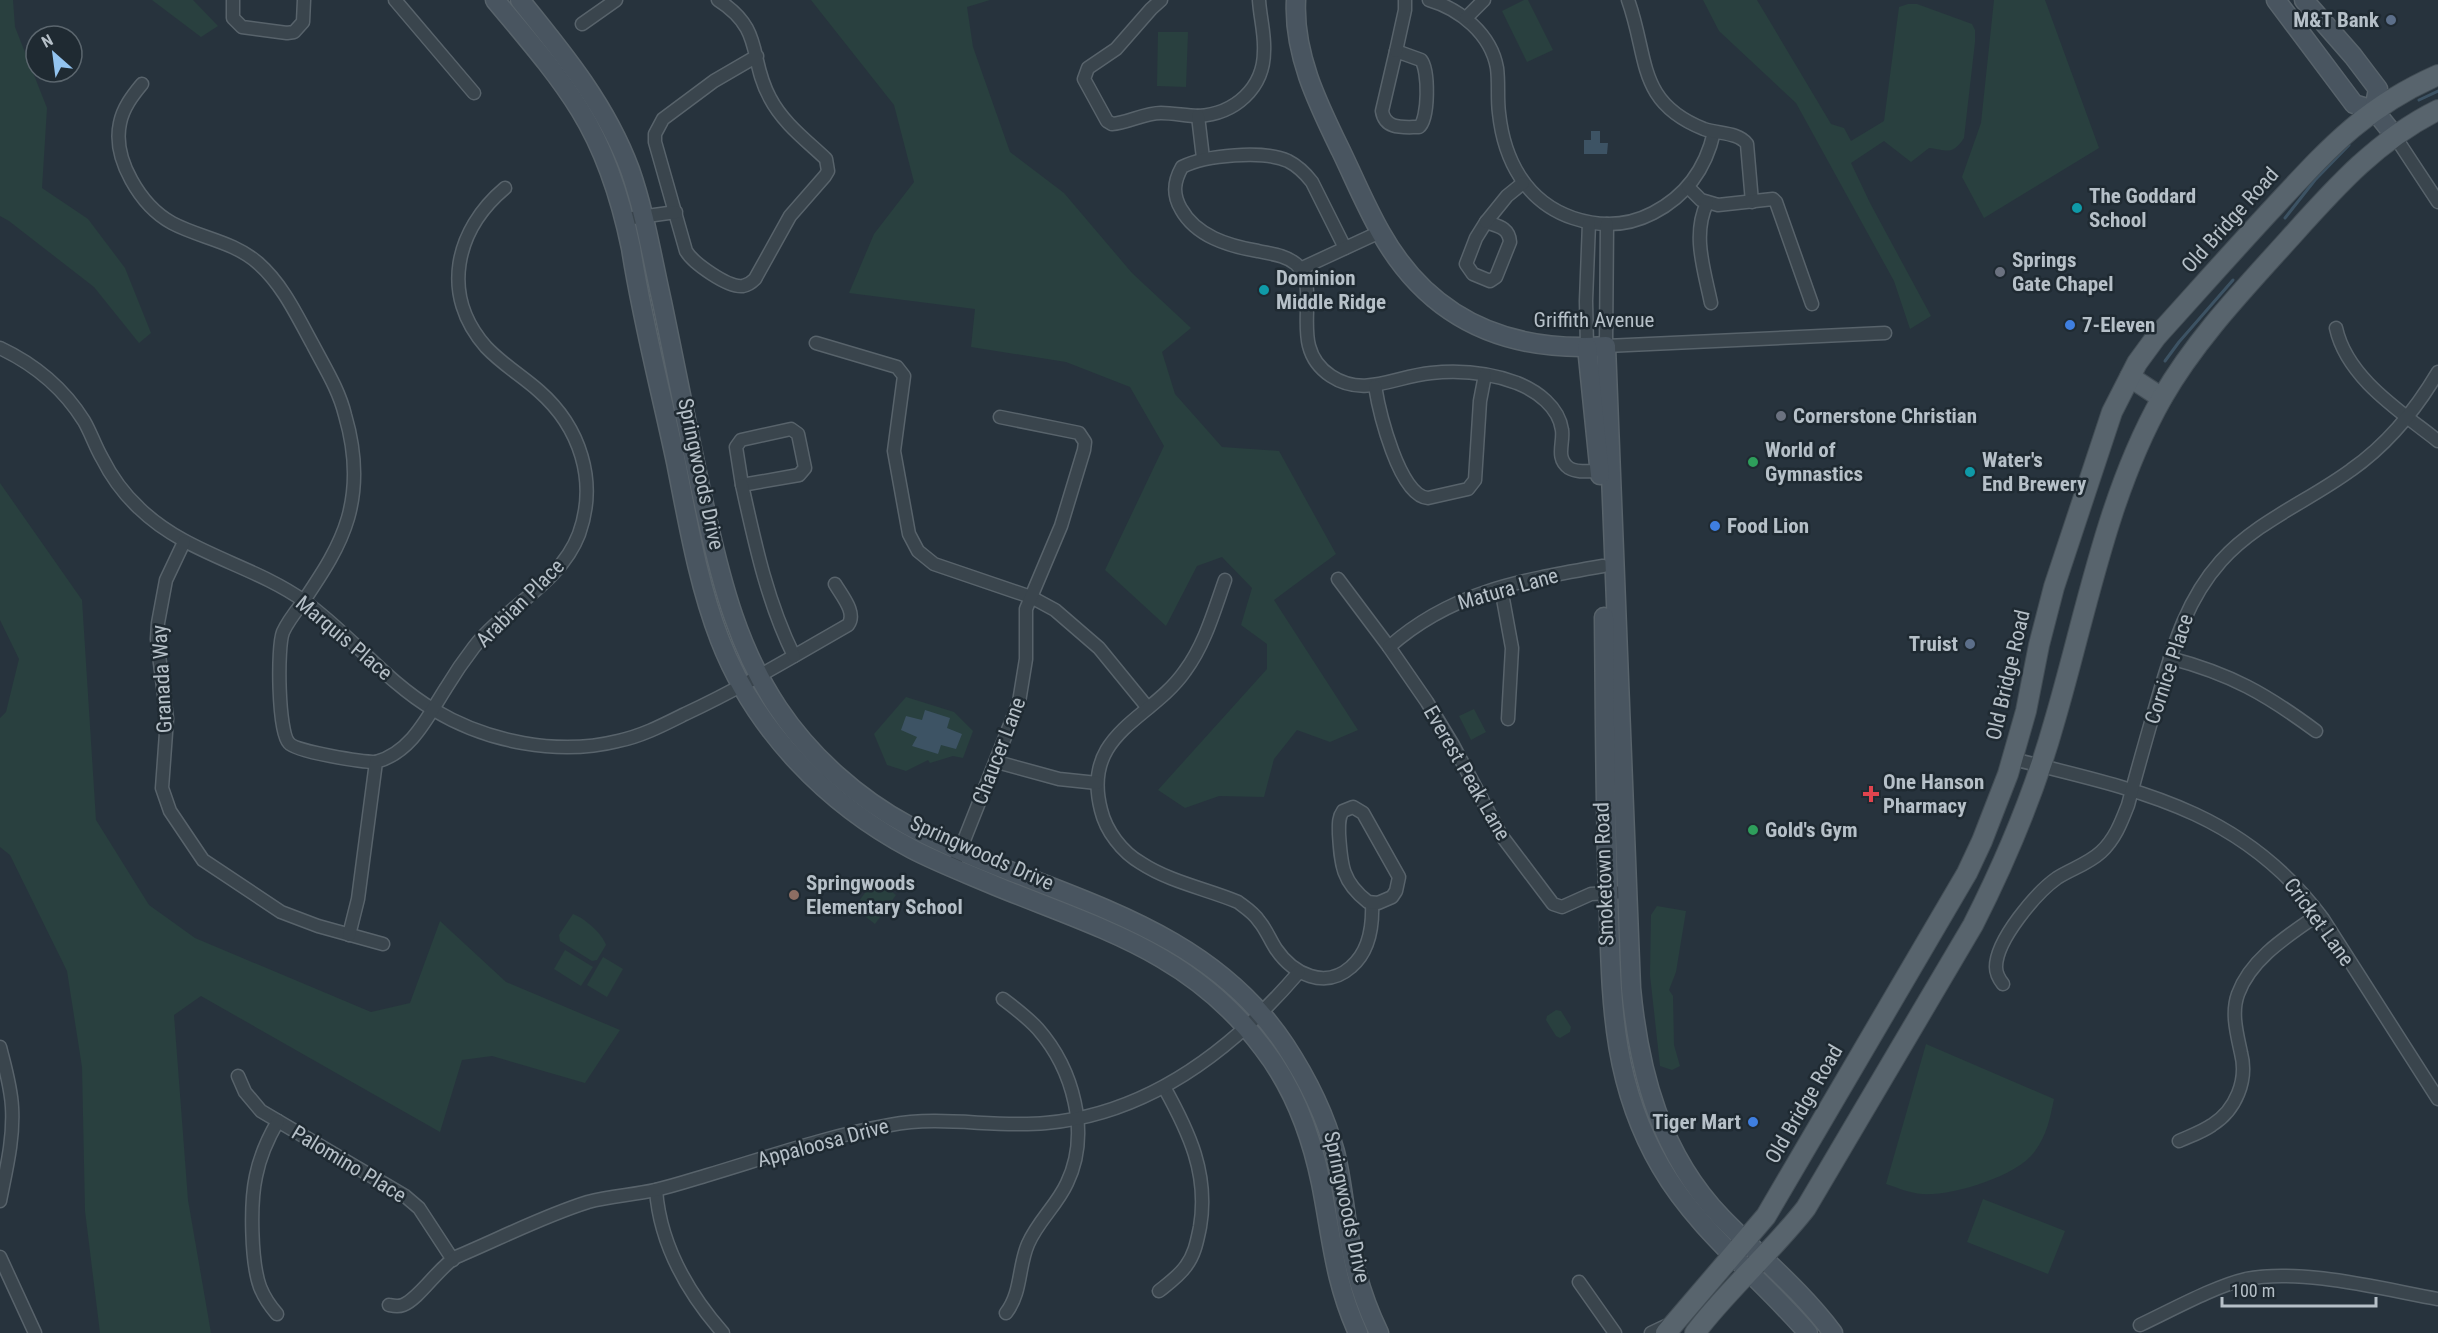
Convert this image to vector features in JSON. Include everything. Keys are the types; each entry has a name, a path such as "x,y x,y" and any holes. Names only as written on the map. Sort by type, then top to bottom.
{"main road":[{"name":"Old Bridge Road","path":"1670,1328 1740,1249 1784,1188 1952,900 1982,841 2013,759 2026,711 2039,645 2068,542 2112,412 2130,377 2156,337 2248,234 2333,144 2374,110 2401,93 2438,75"},
{"path":"1695,1333 1806,1208 1973,925 2016,836 2041,766 2117,504 2135,454 2162,398 2196,347 2253,279 2348,175 2394,135 2438,110"},
{"path":"2130,377 2162,398"}],"street":[{"path":"233,0 233,18 242,27 287,33 294,32 303,22 304,0"},
{"path":"395,0 474,93"},
{"name":"Springwoods Drive","path":"495,0 580,110 634,218 721,581 737,628 759,676 794,730 839,776 877,806 910,827 1162,935 1214,969 1261,1014 1285,1045 1329,1131 1341,1182 1355,1266 1362,1293 1378,1333"},
{"name":"Springwoods Drive","path":"520,0 565,55 598,104 630,170 634,218 698,568 720,641 742,686 768,727 796,760 837,800 902,844 953,868 1151,951 1199,981 1247,1027 1279,1070 1304,1120 1322,1185 1334,1262 1358,1333"},
{"path":"582,24 616,0"},
{"path":"718,0 736,13 748,29 757,56 768,96 784,120 826,159 828,164 825,176 790,216 755,279 744,286 732,284 690,258 686,251 655,142 658,126 663,119 714,81 757,56"},
{"path":"1161,0 1116,48 1088,68 1084,79 1107,121 1112,124 1159,113 1198,116 1227,109 1247,96 1255,85 1263,64 1264,51 1259,0"},
{"name":"Griffith Avenue","path":"1296,0 1300,49 1312,85 1380,232 1394,255 1428,294 1468,323 1505,338 1528,344 1587,347 1885,333"},
{"path":"1396,51 1420,60 1427,72 1424,120 1419,127 1394,127 1383,118 1382,111 1405,10 1405,0"},
{"path":"1429,0 1441,3 1466,18 1485,41 1496,66 1501,129 1511,162 1523,183 1546,205 1568,216 1589,223 1607,224 1647,216 1669,203 1688,187 1701,167 1714,132"},
{"path":"1466,18 1484,0"},
{"path":"1628,0 1648,79 1655,93 1672,112 1689,122 1714,132 1739,137 1747,144 1752,202"},
{"path":"2277,0 2354,104 2374,110 2394,135 2438,202"},
{"path":"2304,0 2353,56 2378,89 2374,110"},
{"path":"142,84 128,102 119,125 120,149 136,186 147,202 169,222 242,251 268,272 289,301 335,388 350,433 355,475 349,516 333,556 286,625 279,645 285,738 294,748 301,750 376,762 358,899 349,935"},
{"path":"1198,116 1203,158"},
{"path":"1345,248 1312,182 1297,166 1280,158 1268,156 1203,158 1182,166 1174,195 1179,207 1193,225 1203,233 1224,243 1283,257 1300,268 1307,286 1306,337 1314,358 1322,369 1341,381 1357,386 1375,386 1410,376 1453,372 1485,375 1520,385 1549,403 1560,421 1562,431 1560,450 1563,463 1573,470 1600,471"},
{"path":"1486,222 1505,229 1510,236 1510,242 1496,277 1490,281 1473,274 1466,264 1486,222 1507,196 1523,183"},
{"path":"1688,187 1701,200 1718,206 1773,199 1812,304"},
{"name":"Arabian Place","path":"376,762 392,755 425,725 462,663 488,629 563,562 578,536 586,503 587,486 582,454 567,421 539,391 486,347 462,309 458,276 464,243 478,218 505,188"},
{"path":"1707,203 1699,226 1698,238 1711,303"},
{"path":"634,218 676,212"},
{"path":"1587,347 1589,223"},
{"path":"1606,346 1607,224"},
{"path":"1300,268 1380,232"},
{"path":"2336,328 2339,341 2350,362 2390,402 2438,441"},
{"path":"816,343 897,367 904,376 894,451 909,534 918,551 934,564 1031,597 1055,610 1099,648 1148,708"},
{"name":"Smoketown Road","path":"1606,346 1618,892"},
{"name":"Smoketown Road","path":"1587,347 1600,471 1618,892 1634,1023 1647,1089 1658,1118 1685,1168 1740,1249 1750,1273 1808,1333"},
{"name":"Marquis Place","path":"0,348 29,364 62,392 86,423 102,458 127,495 155,522 206,554 263,577 304,601 397,683 433,710 479,731 559,748 619,741 646,732 742,686 848,625 851,621 851,613 835,584"},
{"name":"Cornice Place","path":"2003,984 1998,976 1997,962 2015,923 2040,892 2058,878 2094,857 2110,842 2118,830 2170,658 2181,624 2191,603 2221,561 2260,527 2350,471 2374,453 2408,417 2438,372"},
{"path":"1375,386 1385,431 1394,454 1412,492 1422,498 1428,498 1468,489 1473,485 1480,401 1485,375"},
{"name":"Chaucer Lane","path":"953,868 1019,702 1026,659 1025,619 1031,597 1061,526 1084,450 1084,442 1078,433 1000,417"},
{"path":"742,485 799,475 803,472 798,434 795,430 741,440 737,442 736,447 742,485 770,601 794,656"},
{"name":"Granada Way","path":"184,542 166,580 157,639 167,719 162,788 170,811 194,849 214,869 281,912 383,945"},
{"name":"Matura Lane","path":"1389,646 1421,621 1467,597 1603,566"},
{"path":"1225,579 1195,656 1172,688 1134,718 1111,743 1104,757 1097,783 1102,813 1115,839 1140,863 1156,872 1238,902 1259,921 1283,958 1306,976 1327,978 1337,976 1353,966 1368,943 1372,903"},
{"name":"Everest Peak Lane","path":"1338,579 1389,646 1453,745 1501,835 1553,904 1562,907 1591,894 1618,892"},
{"path":"1501,588 1512,648 1508,719"},
{"path":"2170,658 2209,668 2235,679 2284,707 2316,731"},
{"name":"Cricket Lane","path":"2013,759 2132,789 2179,806 2240,837 2283,872 2319,914 2438,1099"},
{"path":"997,762 1059,779 1097,783"},
{"path":"1353,807 1363,813 1399,877 1399,884 1392,897 1386,901 1372,903 1352,887 1341,863 1339,819 1343,811 1348,808 1353,807"},
{"path":"2179,1141 2212,1125 2223,1116 2239,1094 2243,1070 2235,1010 2242,985 2265,955 2319,914"},
{"name":"Appaloosa Drive","path":"389,1305 397,1306 408,1302 453,1260 588,1202 656,1190 827,1140 889,1125 934,1120 1045,1123 1076,1118 1142,1099 1195,1067 1247,1027 1299,972"},
{"path":"1003,999 1027,1018 1050,1045 1066,1073 1076,1118 1077,1151 1068,1181 1059,1200 1042,1220 1027,1245 1017,1292 1006,1313"},
{"path":"0,1047 10,1089 12,1109 5,1144 0,1201"},
{"name":"Palomino Place","path":"238,1076 252,1102 278,1121 405,1196 419,1208 453,1260"},
{"path":"1159,1291 1179,1274 1194,1253 1201,1221 1203,1193 1201,1174 1192,1142 1164,1087"},
{"path":"277,1314 266,1300 259,1285 252,1212 261,1156 278,1121"},
{"path":"656,1190 659,1217 673,1257 697,1300 723,1333"},
{"name":"Smoketown Road","path":"1740,1249 1764,1258 1833,1333"},
{"path":"0,1257 35,1333"},
{"path":"2140,1325 2234,1282 2263,1276 2334,1281 2438,1299"},
{"path":"1579,1282 1614,1333"},
{"path":"1608,1322 1626,1333"},
{"path":"1651,1333 1670,1328"}],"green space":[{"path":"0,0 13,0 15,27 24,50 24,84 38,84 47,108 42,188 88,219 125,268 151,333 139,343 94,287 0,216"},
{"path":"152,0 193,0 218,26 201,37"},
{"path":"811,0 990,0 967,7 973,47 1010,152 1064,193 1132,273 1191,328 1162,352 1175,394 1222,447 1279,451 1336,554 1274,600 1358,730 1330,742 1297,730 1274,759 1264,797 1219,796 1185,808 1158,790 1267,669 1267,644 1241,625 1252,588 1222,557 1197,566 1166,626 1105,570 1164,446 1130,387 1066,362 971,347 975,309 849,293 874,234 914,182 894,105"},
{"path":"1528,0 1553,50 1527,62 1502,11"},
{"path":"1703,0 1757,0 1831,124 1844,128 1851,141 1884,121 1899,7 1917,4 1972,24 1975,30 1975,42 1964,138 1960,144 1952,150 1929,148 1911,162 1884,141 1851,163 1931,316 1910,329 1894,281 1796,103 1719,31"},
{"path":"1994,0 2045,0 2099,148 1984,218 1962,177 1981,123"},
{"path":"1158,32 1188,32 1186,87 1157,86"},
{"path":"0,483 82,600 96,820 149,905 195,938 371,1012 410,1003 440,921 506,982 620,1030 585,1083 492,1056 462,1060 440,1132 201,996 174,1015 188,1200 211,1333 100,1333 85,1211 82,1067 67,971 10,855 0,847 0,718 6,712 19,659 0,620"},
{"path":"906,697 954,712 973,731 963,758 953,756 930,763 928,760 906,771 887,765 874,734"},
{"path":"1474,709 1486,732 1471,740 1459,716"},
{"path":"875,879 896,895 875,924 854,908"},
{"path":"1657,906 1686,911 1676,972 1669,990 1673,996 1674,1045 1680,1066 1672,1070 1660,1066 1650,975 1651,915"},
{"path":"573,914 592,927 604,940 606,945 597,960 592,961 560,941 559,935"},
{"path":"565,950 593,967 581,986 554,969"},
{"path":"603,957 623,969 607,997 587,985"},
{"path":"1556,1010 1561,1011 1571,1027 1570,1032 1560,1038 1556,1036 1546,1020 1547,1016"},
{"path":"1926,1044 2054,1099 2042,1139 2026,1160 2000,1176 1950,1192 1922,1194 1886,1184"},
{"path":"1983,1199 2065,1231 2048,1274 1967,1242"}],"water":[{"path":"1591,131 1600,131 1600,143 1608,143 1607,154 1584,154 1584,140 1591,140"},
{"path":"925,710 950,718 947,728 962,734 956,749 941,745 938,754 912,746 917,737 901,730 906,716 922,720"}],"waterway":[{"path":"2419,100 2438,91"},
{"path":"2285,218 2315,180 2349,145"},
{"path":"2165,361 2233,280"}],"place":[{"name":"M&T Bank","path":"2391,20"},
{"name":"The Goddard School","path":"2077,208"},
{"name":"Springs Gate Chapel","path":"2000,272"},
{"name":"Dominion Middle Ridge","path":"1264,290"},
{"name":"7-Eleven","path":"2070,325"},
{"name":"Cornerstone Christian","path":"1781,416"},
{"name":"World of Gymnastics","path":"1753,462"},
{"name":"Water's End Brewery","path":"1970,472"},
{"name":"Food Lion","path":"1715,526"},
{"name":"Truist","path":"1970,644"},
{"name":"One Hanson Pharmacy","path":"1871,794"},
{"name":"Gold's Gym","path":"1753,830"},
{"name":"Springwoods Elementary School","path":"794,895"},
{"name":"Tiger Mart","path":"1753,1122"}]}
